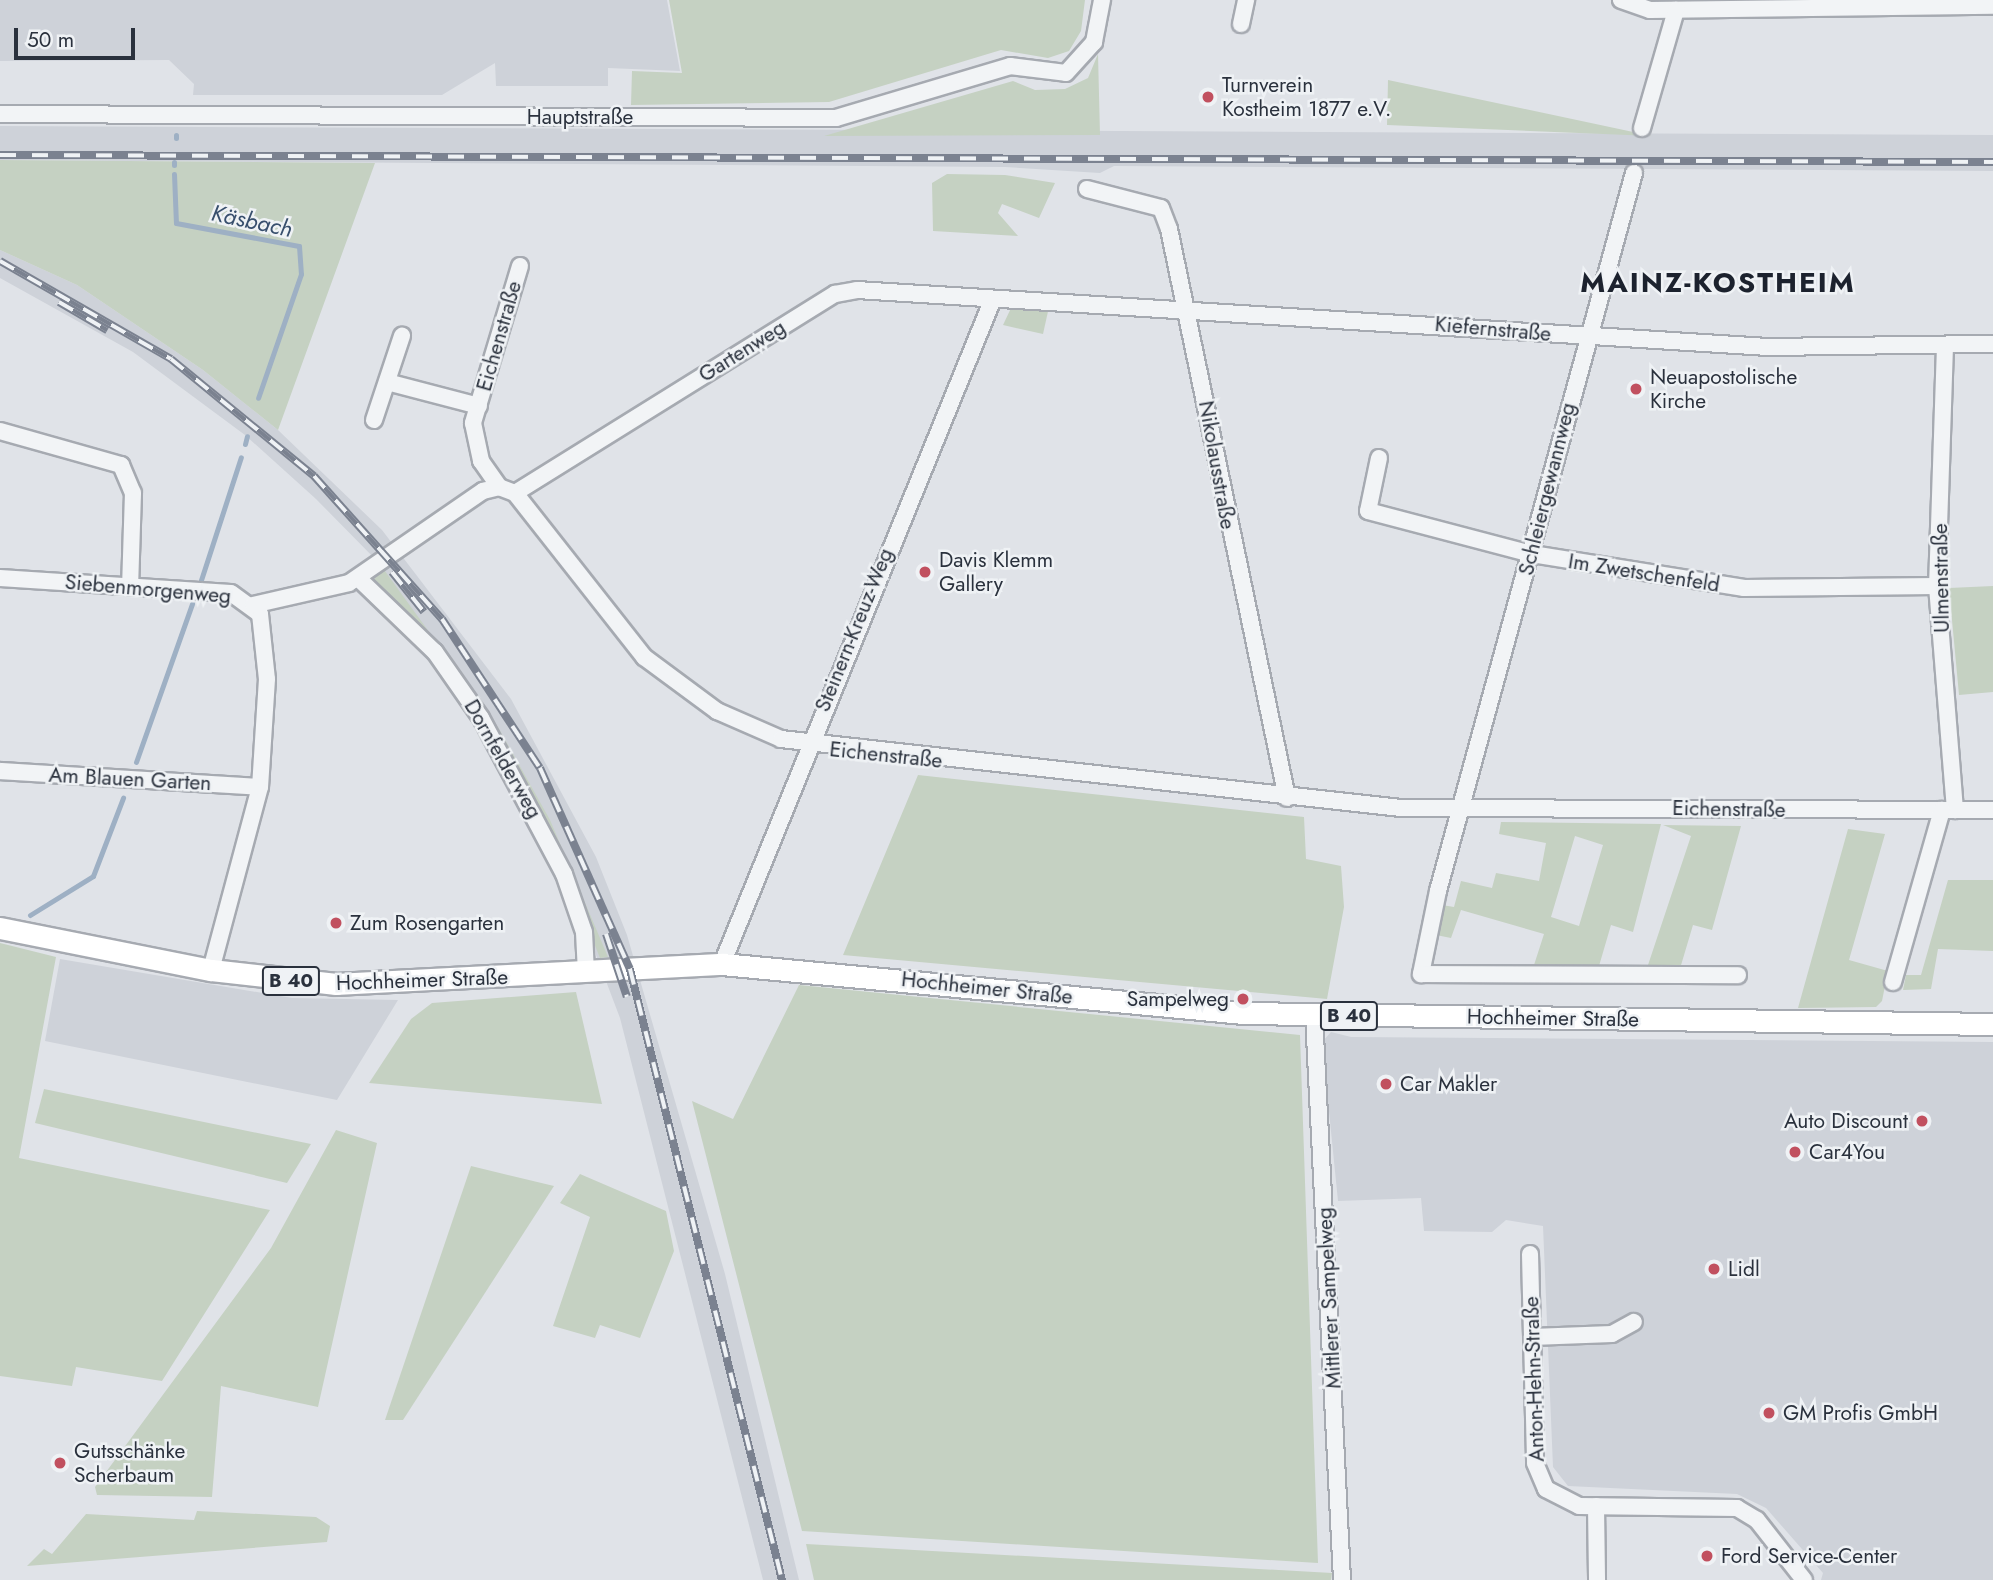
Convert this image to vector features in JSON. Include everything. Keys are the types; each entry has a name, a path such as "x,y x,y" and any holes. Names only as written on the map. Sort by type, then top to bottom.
{"main road":[{"name":"Hochheimer Straße","path":"0,928 211,970 375,985 722,964 1314,1015 1989,1025"}],"street":[{"name":"Hauptstraße","path":"0,114 835,118 1010,66 1066,73 1094,42 1102,0"},
{"path":"1241,24 1246,0"},
{"path":"1621,0 1650,10 1796,3 1993,6"},
{"path":"1642,128 1676,10"},
{"name":"Schleiergewannweg","path":"1466,806 1485,715 1532,554 1588,336 1634,173"},
{"name":"Nikolausstraße","path":"1087,188 1161,208 1189,307 1236,572 1287,798"},
{"name":"Eichenstraße","path":"499,487 475,450 478,406 520,266"},
{"name":"Gartenweg","path":"515,493 835,294 993,299"},
{"name":"Kiefernstraße","path":"993,299 1189,307 1768,347 1993,344"},
{"name":"Steinern-Kreuz-Weg","path":"722,964 808,746 993,299"},
{"path":"374,420 402,335"},
{"name":"Ulmenstraße","path":"1893,982 1948,810 1937,586 1945,346"},
{"name":"Eichenstraße","path":"387,382 478,406"},
{"path":"0,431 121,465 133,493 130,586"},
{"name":"Im Zwetschenfeld","path":"1379,458 1368,511 1532,554 1744,588 1937,586"},
{"path":"253,605 358,578 483,491 499,487 515,493"},
{"name":"Eichenstraße","path":"515,493 615,625 663,674 727,716 808,746 1287,798 1466,806 1993,810"},
{"name":"Siebenmorgenweg","path":"0,578 232,593 253,605 264,626 267,679 260,787 211,970"},
{"name":"Dornfelderweg","path":"358,578 435,652 495,741 564,874 584,932 586,973"},
{"name":"Am Blauen Garten","path":"0,771 260,787"},
{"path":"1466,806 1438,891 1422,974 1738,975"},
{"name":"Mittlerer Sampelweg","path":"1314,1015 1342,1580"},
{"name":"Anton-Hehn-Straße","path":"1530,1254 1538,1477 1556,1499 1595,1506 1737,1508 1757,1520 1804,1580"},
{"path":"1532,1337 1612,1334 1634,1322"},
{"path":"1595,1506 1597,1580"}],"shaded area":[{"path":"0,0 667,0 680,71 608,68 608,86 496,86 495,63 442,95 193,95 194,84 169,60 0,61"},
{"path":"0,126 1993,135 1993,171 1114,166 1100,173 1005,167 0,160"},
{"path":"0,250 77,285 203,370 278,430 382,530 511,699 596,857 627,935 725,1274 799,1580 763,1580 620,1018 547,826 494,729 371,578 382,566 316,499 245,435 133,352 0,278"},
{"path":"60,959 292,998 398,1000 337,1100 45,1041"},
{"path":"1331,1032 1351,1037 1993,1042 1993,1580 1821,1580 1823,1573 1766,1508 1737,1494 1568,1486 1553,1467 1543,1226 1506,1220 1492,1232 1424,1231 1421,1198 1338,1201 1322,1042"}],"green space":[{"path":"669,0 1085,0 1081,31 1069,51 1048,58 1001,50 829,102 631,105 632,71 682,73"},
{"path":"1098,54 1100,135 824,136 1013,81 1035,90 1065,89 1088,78"},
{"path":"1388,80 1652,136 1387,125"},
{"path":"0,160 375,163 278,430 203,370 77,285 0,250"},
{"path":"947,174 1005,175 1055,183 1039,218 1002,204 998,213 1018,236 933,231 932,183"},
{"path":"1012,306 1049,307 1043,334 1003,325"},
{"path":"382,567 498,727 550,820 608,957 600,958 547,826 494,729 371,584"},
{"path":"1993,586 1993,692 1959,695 1949,588"},
{"path":"918,775 1304,817 1306,859 1341,866 1344,907 1327,999 843,955"},
{"path":"1501,822 1661,824 1633,932 1611,925 1599,966 1534,965 1544,934 1461,910 1451,938 1436,935 1442,905 1454,907 1461,881 1492,888 1496,873 1539,881 1546,843 1499,834","holes":["1575,836 1603,845 1579,926 1551,917"]},
{"path":"1663,825 1741,826 1712,930 1693,925 1679,972 1646,971 1691,836"},
{"path":"1848,829 1885,834 1849,960 1888,971 1882,1001 1876,1007 1798,1008"},
{"path":"1948,880 1993,880 1993,951 1938,949 1931,989 1903,990 1906,975 1921,975"},
{"path":"0,943 56,957 19,1158 270,1210 162,1381 76,1367 72,1386 0,1376"},
{"path":"799,985 1300,1035 1318,1563 802,1531 692,1101 733,1119"},
{"path":"576,992 602,1104 369,1083 411,1019 432,1003"},
{"path":"44,1089 311,1144 287,1183 35,1123"},
{"path":"336,1130 377,1143 318,1407 221,1386 212,1497 97,1495 95,1487 271,1248"},
{"path":"471,1166 554,1186 403,1420 385,1420"},
{"path":"580,1174 666,1211 674,1251 640,1338 600,1325 595,1338 553,1326 590,1217 560,1203"},
{"path":"197,1511 316,1517 330,1526 327,1542 27,1566 44,1549 52,1554 86,1514 194,1520"},
{"path":"806,1544 1332,1573 1331,1580 814,1580"}],"waterway":[{"name":"Käsbach","path":"174,174 176,223 299,246 301,274 258,398"},
{"name":"Käsbach","path":"245,444 247,436"},
{"name":"Käsbach","path":"201,580 241,457"},
{"name":"Käsbach","path":"136,762 192,604"},
{"name":"Käsbach","path":"30,915 93,876 123,798"}],"railway":[{"path":"0,155 1993,162"},
{"path":"0,261 171,359 314,476 442,619 540,768 630,969 782,1580"},
{"path":"59,302 107,330"},
{"path":"392,572 424,612"},
{"path":"606,934 627,997"}],"place":[{"name":"Turnverein Kostheim 1877 e.V.","path":"1208,97"},
{"name":"Neuapostolische Kirche","path":"1636,389"},
{"name":"Davis Klemm Gallery","path":"925,572"},
{"name":"Zum Rosengarten","path":"336,923"},
{"name":"Sampelweg","path":"1243,999"},
{"name":"Car Makler","path":"1386,1084"},
{"name":"Auto Discount","path":"1922,1121"},
{"name":"Car4You","path":"1795,1152"},
{"name":"Lidl","path":"1714,1269"},
{"name":"GM Profis GmbH","path":"1769,1413"},
{"name":"Gutsschänke Scherbaum","path":"60,1463"},
{"name":"Ford Service-Center","path":"1707,1556"}],"district":[{"name":"MAINZ-KOSTHEIM","path":"1718,283"}]}
